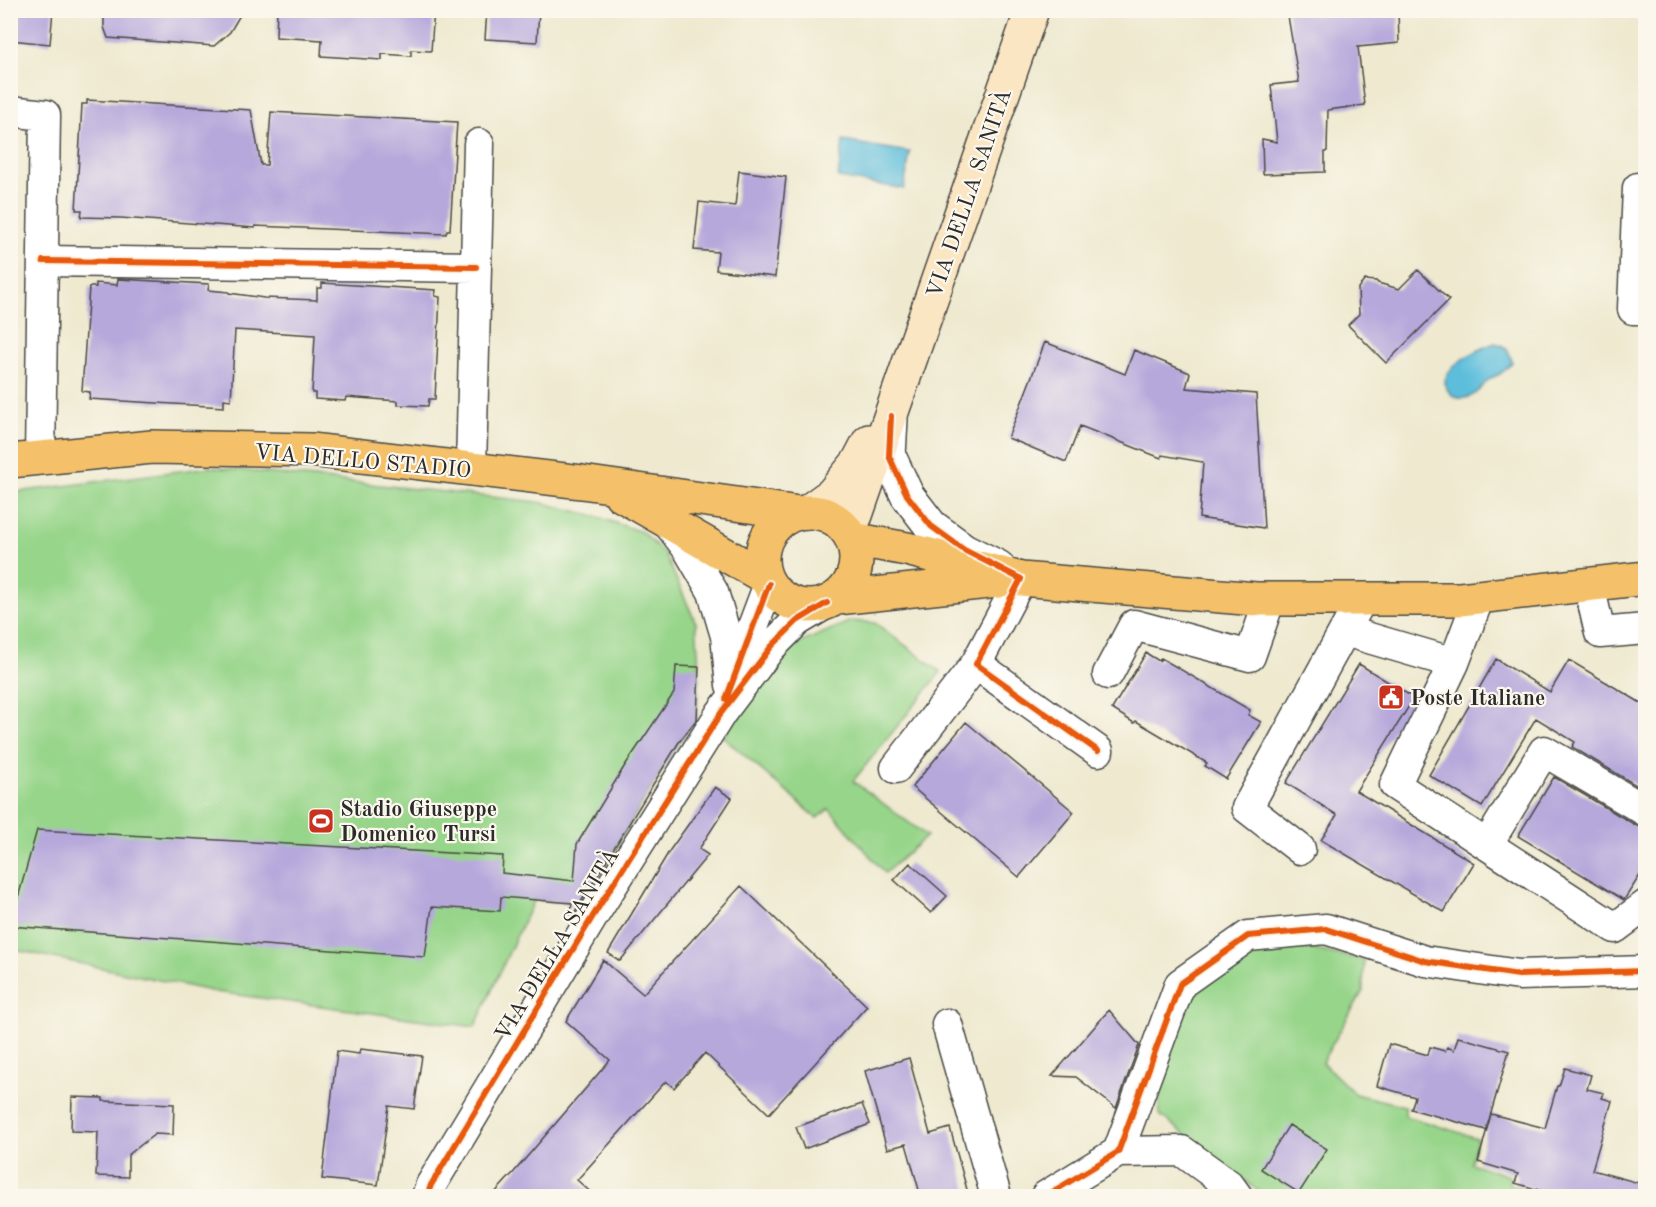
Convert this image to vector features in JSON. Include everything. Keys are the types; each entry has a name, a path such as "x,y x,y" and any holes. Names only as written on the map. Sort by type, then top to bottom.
{"main road":[{"name":"VIA DELLA SANITÀ","path":"850,535 1032,10"},
{"name":"VIA DELLA SANITÀ","path":"803,513 832,494 858,462 905,376"},
{"name":"VIA DELLO STADIO","path":"25,459 152,447 310,450 606,486 803,513"},
{"name":"VIA DELLO STADIO","path":"606,486 767,580"},
{"path":"832,601 848,586 855,571 856,555 850,535 836,521 822,514 803,513 785,519 766,539 763,567 767,580 786,600 799,605 813,607 832,601 1021,579"},
{"path":"850,535 1021,579 1270,599 1460,599 1646,578"}],"street":[{"path":"10,111 45,115 43,261 25,459"},
{"path":"471,469 479,144"},
{"path":"1646,188 1638,188 1633,309 1646,309"},
{"path":"43,261 476,267"},
{"path":"891,416 889,456 907,495 931,526 964,549 1021,579 976,664 896,768"},
{"name":"VIA DELLO STADIO","path":"668,523 688,549 713,592 726,636 731,685"},
{"name":"VIA DELLA SANITÀ","path":"721,713 767,580"},
{"path":"1589,585 1600,633 1646,629"},
{"path":"1479,597 1454,663 1395,785 1615,928 1646,905"},
{"path":"1108,674 1134,625 1250,656 1270,599"},
{"path":"1300,849 1247,808 1362,599"},
{"name":"VIA DELLA SANITÀ","path":"427,1197 431,1185 593,916 721,713 771,647 797,621 832,601"},
{"path":"1345,631 1454,663"},
{"path":"976,664 1098,751"},
{"path":"1487,845 1544,751 1646,811"},
{"path":"1118,1152 1180,984 1248,936 1326,929 1425,962 1519,975 1646,971"},
{"path":"947,1024 996,1197"},
{"path":"1046,1197 1118,1152 1182,1151 1229,1185 1237,1197"}],"green space":[{"name":"Stadio Giuseppe Domenico Tursi","path":"210,467 539,502 592,515 642,532 665,554 696,623 699,667 697,721 679,742 582,903 534,900 475,1027 216,992 11,949 10,493"},
{"path":"851,621 875,623 941,672 853,781 927,836 885,873 829,809 817,818 723,737 788,648"},
{"path":"1248,936 1364,960 1363,991 1322,1062 1355,1094 1405,1106 1405,1116 1477,1138 1471,1163 1509,1176 1509,1184 1547,1196 1265,1196 1160,1115 1154,1056 1180,984"}],"water":[{"path":"843,141 910,152 904,189 838,178"},
{"path":"1495,343 1507,349 1512,362 1472,396 1457,398 1453,396 1446,386 1446,378 1451,370 1458,362"}],"building":[{"path":"10,10 53,10 50,44 10,40"},
{"path":"104,10 243,10 230,32 214,46 108,38 104,27"},
{"path":"277,10 372,13 372,10 434,10 431,51 411,50 411,56 382,54 382,60 321,56 322,40 276,37"},
{"path":"487,10 539,10 537,42 485,39"},
{"path":"1287,10 1398,10 1399,43 1358,47 1365,105 1328,110 1325,172 1263,174 1262,139 1277,142 1271,85 1299,82"},
{"path":"87,100 251,110 261,165 267,165 271,112 457,122 450,230 447,230 446,234 255,226 255,228 81,217 82,210 76,210 82,104 87,104"},
{"path":"739,171 786,177 775,277 716,270 718,252 694,250 699,202 735,206"},
{"path":"1418,270 1449,300 1386,363 1348,325 1359,314 1358,288 1365,280 1376,281 1399,289"},
{"path":"118,279 209,284 208,290 264,298 317,300 317,288 322,288 322,283 436,290 435,296 440,297 435,399 429,399 428,406 398,405 398,401 346,397 345,401 315,399 315,393 312,393 315,335 235,330 231,400 224,399 224,407 89,399 90,392 82,391 89,287 96,287 96,283 117,285"},
{"path":"1045,342 1125,374 1134,350 1190,373 1186,388 1256,394 1264,528 1199,518 1203,462 1162,455 1161,458 1080,426 1066,462 1008,438"},
{"path":"1146,653 1159,661 1161,658 1250,710 1248,715 1261,722 1226,779 1205,766 1207,763 1112,709"},
{"path":"1496,659 1550,692 1569,660 1646,706 1646,791 1572,747 1575,742 1536,718 1482,807 1429,775"},
{"path":"1359,664 1414,698 1356,791 1474,863 1444,912 1321,840 1337,815 1286,783"},
{"path":"676,666 699,667 697,719 679,742 570,920 572,903 501,897 500,911 432,907 425,957 10,926 37,830 503,856 502,873 574,881 577,844 624,767 674,693"},
{"path":"966,722 1074,812 1019,877 912,787"},
{"path":"1554,777 1637,826 1646,828 1646,866 1624,900 1518,836"},
{"path":"715,787 732,798 699,849 708,855 620,961 608,953 670,850"},
{"path":"910,863 947,896 931,913 894,880"},
{"path":"741,886 867,1006 769,1114 705,1053 674,1088 666,1081 577,1180 596,1197 491,1197 610,1060 566,1021 603,960 643,994"},
{"path":"1109,1010 1139,1045 1116,1108 1076,1077 1052,1076"},
{"path":"1458,1037 1509,1051 1486,1130 1411,1109 1415,1097 1377,1086 1389,1044 1428,1055 1430,1047 1445,1051 1447,1047 1454,1050"},
{"path":"360,1049 422,1056 414,1109 389,1106 378,1185 322,1179 337,1051 359,1054"},
{"path":"909,1058 930,1134 950,1128 969,1197 921,1197 906,1144 887,1149 865,1071"},
{"path":"1565,1068 1591,1075 1587,1089 1604,1093 1602,1098 1612,1101 1592,1170 1646,1185 1646,1197 1563,1197 1515,1183 1518,1174 1478,1162 1491,1114 1545,1128 1557,1086 1559,1086"},
{"path":"72,1097 103,1098 103,1101 174,1104 173,1135 155,1134 128,1155 128,1177 96,1176 98,1132 71,1131"},
{"path":"862,1104 870,1124 804,1149 796,1127"},
{"path":"1289,1125 1327,1149 1299,1193 1261,1169"}],"cycle path":[{"path":"43,261 476,267"},
{"path":"891,416 889,456 907,495 931,526 964,550 1021,579 976,664 1098,751"},
{"path":"726,699 769,584"},
{"path":"427,1196 431,1185 593,916 721,713 771,647 797,621 827,603"},
{"path":"1046,1196 1118,1152 1180,984 1248,936 1326,929 1425,961 1519,975 1646,971"}],"place":[{"name":"Poste Italiane","path":"1391,697"},
{"name":"Stadio Giuseppe Domenico Tursi","path":"321,821"}]}
